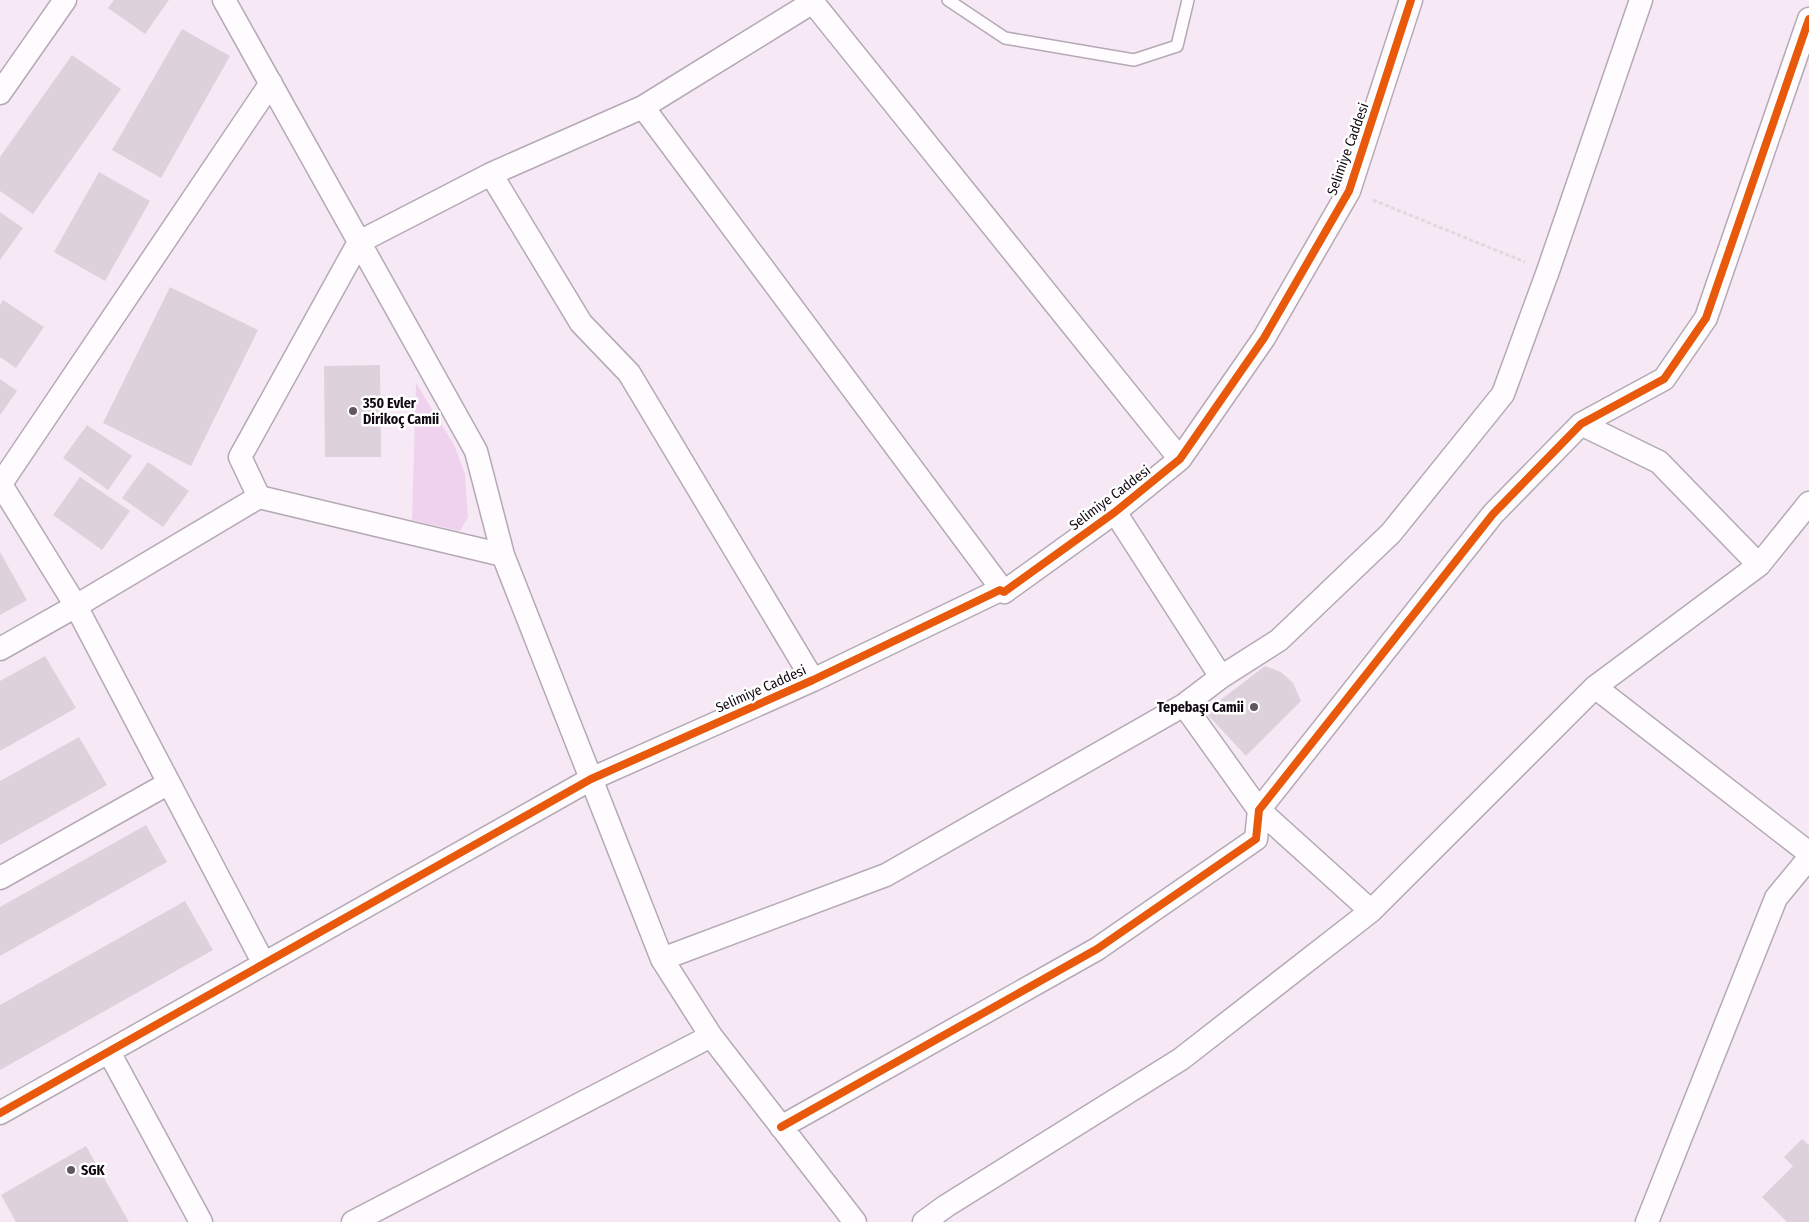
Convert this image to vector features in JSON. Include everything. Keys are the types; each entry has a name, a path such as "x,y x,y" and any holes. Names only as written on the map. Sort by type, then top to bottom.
{"street":[{"path":"0,92 65,0"},
{"path":"224,0 476,451 503,556 662,958 711,1036 855,1222"},
{"name":"Selimiye Caddesi","path":"0,1114 591,779 813,680 1000,590 1004,592 1115,512 1180,459 1264,338 1349,191 1411,0"},
{"path":"662,958 886,875 1184,705 1221,677 1279,640 1391,533 1503,394 1548,272 1641,0"},
{"path":"260,496 240,457 359,242 491,174 643,107 812,1 1180,459"},
{"path":"781,1127 1097,949 1256,839 1259,810 1494,514 1581,424 1664,379 1706,318 1809,19"},
{"path":"264,964 76,606 0,484 271,83"},
{"path":"643,107 1004,592"},
{"path":"491,174 581,323 628,372 813,680"},
{"path":"1581,424 1659,462 1758,565"},
{"path":"0,649 260,496 503,556"},
{"path":"924,1222 946,1206 1181,1059 1371,911 1595,687 1758,565 1809,503"},
{"path":"1115,512 1221,677"},
{"path":"1595,687 1809,854"},
{"path":"1184,705 1259,810 1371,911"},
{"path":"0,878 169,783"},
{"path":"1647,1222 1776,898 1809,858"},
{"path":"353,1222 711,1036"},
{"path":"109,1052 201,1222"}],"lane":[{"path":"948,0 1005,38 1134,60 1177,46 1188,0"}],"path":[{"path":"1349,191 1548,272"}],"shaded area":[{"path":"416,383 454,445 465,474 468,517 460,531 412,520"}],"building":[{"path":"114,0 169,0 145,34 108,8"},
{"path":"182,29 230,56 161,178 112,150"},
{"path":"72,55 121,89 33,214 0,191 0,157"},
{"path":"99,172 150,201 105,281 54,252"},
{"path":"0,212 23,228 0,260"},
{"path":"170,287 258,330 191,466 103,423"},
{"path":"3,300 44,327 16,368 0,357 0,305"},
{"name":"350 Evler Dirikoç Camii","path":"380,365 381,457 325,457 324,366"},
{"path":"0,379 17,391 0,415"},
{"path":"87,425 132,456 108,490 63,458"},
{"path":"148,462 189,491 163,527 122,498"},
{"path":"80,477 130,511 102,550 53,515"},
{"path":"0,552 27,600 0,615"},
{"path":"45,656 76,708 0,751 0,681"},
{"name":"Tepebaşı Camii","path":"1265,666 1281,672 1293,683 1301,701 1246,756 1205,712"},
{"path":"79,737 107,785 0,845 0,781"},
{"path":"146,825 167,862 0,956 0,907"},
{"path":"185,901 213,950 0,1070 0,1005"},
{"path":"1802,1139 1809,1145 1809,1222 1787,1222 1762,1197 1793,1166 1784,1157"},
{"name":"SGK","path":"86,1146 129,1222 16,1222 1,1195"}],"cycle path":[{"path":"0,1113 591,779 813,680 1000,590 1004,592 1115,512 1180,459 1264,338 1349,191 1411,0"},
{"path":"781,1127 1097,949 1256,839 1259,810 1493,514 1581,424 1664,379 1706,318 1809,19"}],"place":[{"name":"350 Evler Dirikoç Camii","path":"353,411"},
{"name":"Tepebaşı Camii","path":"1254,707"},
{"name":"SGK","path":"71,1170"}]}
